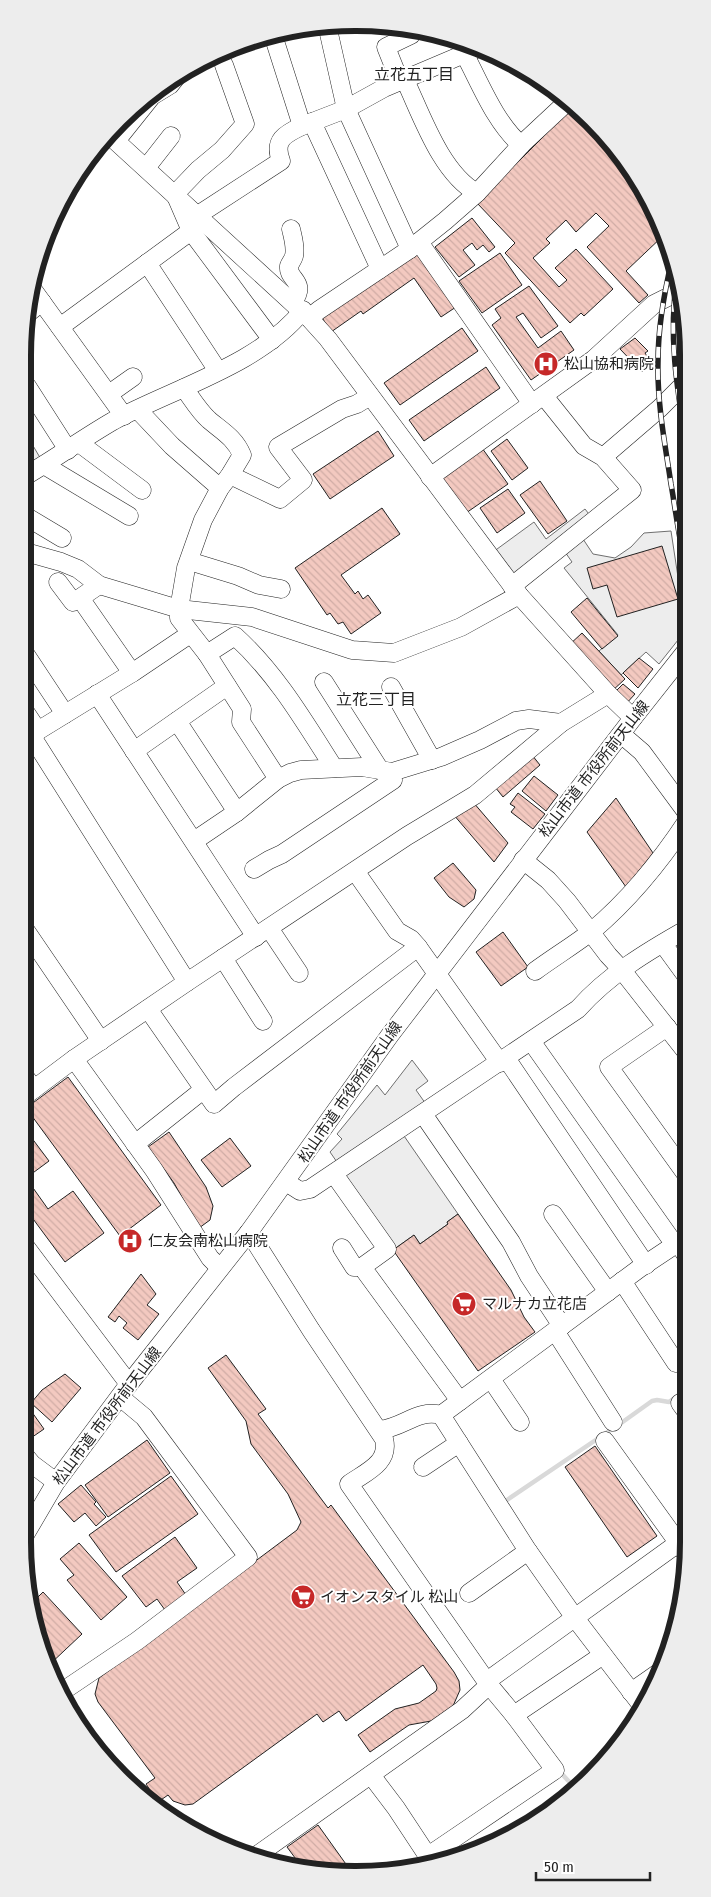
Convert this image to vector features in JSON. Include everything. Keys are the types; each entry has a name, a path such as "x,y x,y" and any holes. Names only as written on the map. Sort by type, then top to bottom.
{"street":[{"path":"31,554 61,562 78,570 99,585 179,609 252,617 352,650 394,653 461,627 516,590 632,490 603,457 584,446 538,400 415,245 346,109 329,33"},
{"path":"410,36 386,47 433,140 459,179 468,188 477,193"},
{"path":"275,41 307,124 380,269"},
{"path":"198,215 281,161 277,152 281,140 290,132 346,109 367,97 470,52 498,116 513,138 521,145"},
{"path":"175,194 198,170 222,150 245,124 224,65"},
{"path":"31,473 131,413 184,388 272,340 293,323 302,310 380,269 415,245 477,193 521,145 562,106"},
{"path":"146,168 171,136"},
{"path":"114,140 302,310 328,339 516,590 608,694 633,718"},
{"path":"175,194 190,231 272,340"},
{"path":"291,229 295,245 294,258 289,265 298,287 302,310"},
{"path":"60,326 190,231"},
{"path":"146,263 218,370"},
{"path":"430,477 594,359 654,304 674,294"},
{"path":"35,308 60,326 109,394 172,446 225,481 280,499 303,480 278,447 342,409 357,404 370,396"},
{"path":"109,394 134,376"},
{"path":"184,388 208,419 230,436 242,454 203,520 189,561 179,609 179,618 207,654 242,709 241,722 278,779"},
{"path":"603,457 660,408 680,388"},
{"path":"31,391 73,447 142,490"},
{"path":"44,465 129,516"},
{"path":"31,519 62,538"},
{"path":"189,561 238,576 258,585 281,589"},
{"path":"58,582 132,672"},
{"path":"73,602 99,585"},
{"path":"31,734 190,634"},
{"path":"207,654 234,636 253,653 284,691 334,768"},
{"name":"松山市道 市役所前天山線","path":"31,1525 56,1482 124,1391 249,1232 390,1035 680,659"},
{"path":"31,662 65,714"},
{"path":"254,869 282,854 393,780 384,771 324,682"},
{"path":"134,751 227,686"},
{"path":"391,687 432,760"},
{"path":"97,694 194,841 262,933 300,973"},
{"path":"31,1092 74,1059 187,982 407,836 474,795 561,723 608,694"},
{"path":"194,841 237,812 278,779 301,770 362,767 392,772 432,760 480,740 516,721 529,719 561,723"},
{"path":"177,721 237,812"},
{"path":"621,734 642,752 680,804"},
{"path":"31,737 187,982"},
{"path":"535,971 591,932 634,891 654,868 680,831"},
{"path":"523,860 548,880 680,1044"},
{"path":"355,871 397,931 411,939 418,947 436,974 503,1060 646,1264"},
{"path":"286,1182 300,1191 310,1189 334,1174 578,1009 592,993 621,969 680,933"},
{"path":"31,938 101,1041"},
{"path":"663,944 680,967"},
{"path":"148,1009 214,1104 418,947"},
{"path":"224,958 264,1021"},
{"path":"667,1027 609,1067 680,1166"},
{"path":"379,1430 392,1429 418,1415 430,1413 441,1415 622,1281 680,1241 531,1041"},
{"path":"74,1059 180,1208 208,1253 220,1268"},
{"path":"135,1144 203,1090"},
{"path":"424,1114 511,1242 558,1329 612,1422"},
{"path":"334,1174 387,1249 362,1267 354,1266 342,1248"},
{"path":"553,1214 608,1292"},
{"path":"249,1232 311,1330 379,1430 385,1445 384,1456 379,1463 349,1484 488,1683 555,1770 437,1855"},
{"path":"31,1255 124,1391 248,1557 137,1641 67,1688"},
{"path":"362,1267 460,1401"},
{"path":"622,1281 676,1363"},
{"path":"491,1379 520,1422"},
{"path":"441,1415 528,1551 575,1618 638,1701"},
{"path":"605,1441 680,1538"},
{"path":"423,1467 459,1443"},
{"path":"31,1463 56,1482"},
{"path":"261,1852 462,1710 488,1683 575,1618 680,1549"},
{"path":"469,1593 528,1551"},
{"path":"514,1715 603,1655"},
{"path":"631,1692 648,1680"},
{"path":"371,1775 429,1857"}],"shaded area":[{"path":"31,442 42,461 31,468"},
{"path":"585,509 592,518 514,580 493,552 534,522 546,539"},
{"path":"671,531 680,590 680,638 659,664 646,652 621,675 599,651 618,635 564,568 572,562 565,552 583,539 593,554 615,558 631,547 644,533"},
{"path":"412,1060 428,1081 416,1090 428,1107 339,1165 330,1152 342,1139 337,1134 377,1085 385,1095"},
{"path":"402,1133 458,1214 447,1222 448,1224 420,1244 414,1235 393,1250 340,1176"}],"building":[{"path":"568,112 585,126 613,158 636,193 655,231 659,240 626,271 648,295 639,303 587,247 609,226 596,213 576,232 566,220 546,239 550,243 533,258 559,287 567,280 555,268 576,249 613,289 584,316 581,313 570,323 505,253 515,243 477,203"},
{"path":"472,218 495,247 489,252 483,245 477,250 472,243 463,250 475,265 459,277 435,247"},
{"path":"419,248 459,305 441,317 414,278 363,314 361,311 331,332 321,316"},
{"path":"500,253 522,285 482,313 459,281"},
{"path":"529,286 558,326 541,338 523,313 516,317 538,348 561,331 574,350 531,380 492,325 501,318 495,309"},
{"path":"462,328 478,351 400,405 384,383"},
{"path":"635,338 648,351 645,353 647,356 642,362 647,367 642,372 620,349"},
{"path":"486,367 500,388 424,441 409,420"},
{"path":"378,431 394,456 330,499 313,474"},
{"path":"507,439 528,468 512,480 491,451"},
{"path":"482,448 508,484 466,513 441,477"},
{"path":"540,481 567,521 548,534 520,495"},
{"path":"508,489 525,513 497,533 480,508"},
{"path":"382,508 400,534 341,575 355,594 358,591 363,599 368,595 381,613 351,634 343,622 338,624 330,613 327,615 295,568"},
{"path":"662,546 678,599 617,617 607,585 593,589 587,568"},
{"path":"587,598 618,636 602,649 571,612"},
{"path":"582,633 625,679 611,692 568,646"},
{"path":"639,658 653,669 638,688 623,673"},
{"path":"623,684 635,694 625,705 613,694"},
{"path":"532,755 540,765 503,797 495,787"},
{"path":"534,776 558,795 546,811 522,791"},
{"path":"518,793 545,814 533,829 511,812 515,807 510,804"},
{"path":"616,798 653,853 626,887 587,832"},
{"path":"473,802 508,843 494,862 453,814"},
{"path":"453,863 476,890 474,899 464,907 449,897 434,878"},
{"path":"503,932 528,967 501,986 476,952"},
{"path":"68,1077 161,1205 120,1236 31,1115 31,1104"},
{"path":"169,1132 206,1187 213,1206 210,1220 199,1228 174,1183 148,1147"},
{"path":"31,1137 49,1161 31,1174"},
{"path":"230,1138 251,1166 222,1187 201,1160"},
{"path":"31,1185 48,1209 73,1191 104,1233 65,1262 31,1216"},
{"path":"458,1214 511,1290 524,1317 535,1332 478,1371 393,1250 414,1235 420,1244 448,1224 447,1222"},
{"path":"141,1274 156,1294 147,1305 159,1314 138,1340 123,1328 127,1323 119,1316 115,1322 108,1317"},
{"name":"イオンスタイル 松山","path":"226,1355 266,1409 258,1414 328,1508 331,1505 454,1672 459,1681 460,1690 453,1706 431,1721 409,1725 370,1752 358,1735 395,1709 419,1703 436,1691 436,1684 423,1665 346,1721 339,1711 323,1722 317,1714 193,1804 185,1805 173,1801 168,1795 160,1801 153,1795 146,1784 155,1778 98,1702 95,1694 99,1678 297,1530 301,1522 288,1494 251,1444 246,1421 208,1368"},
{"path":"65,1374 81,1388 52,1422 31,1403 42,1390"},
{"path":"31,1411 44,1429 31,1438"},
{"path":"147,1440 170,1473 108,1517 85,1485"},
{"path":"595,1446 657,1536 627,1557 565,1467"},
{"path":"171,1476 198,1514 116,1572 89,1535"},
{"path":"81,1485 106,1517 96,1526 85,1513 74,1522 58,1504"},
{"path":"175,1537 197,1568 177,1582 186,1595 165,1610 157,1599 146,1607 122,1576"},
{"path":"79,1543 127,1597 101,1620 67,1580 74,1575 60,1559"},
{"path":"43,1592 82,1634 54,1661 48,1646 36,1599"},
{"path":"318,1825 347,1866 297,1861 287,1847"}],"waterway":[{"path":"617,1426 652,1401 669,1402 680,1394"},
{"path":"504,1502 612,1429"},
{"path":"562,1774 571,1783"}],"railway":[{"path":"669,273 660,323 658,377 664,439 680,540"},
{"path":"675,296 673,320 675,361 680,402"}],"place":[{"name":"松山協和病院","path":"546,364"},
{"name":"仁友会南松山病院","path":"130,1241"},
{"name":"マルナカ立花店","path":"464,1304"},
{"name":"イオンスタイル 松山","path":"303,1597"}],"district":[{"name":"立花五丁目","path":"414,74"},
{"name":"立花三丁目","path":"376,699"}]}
